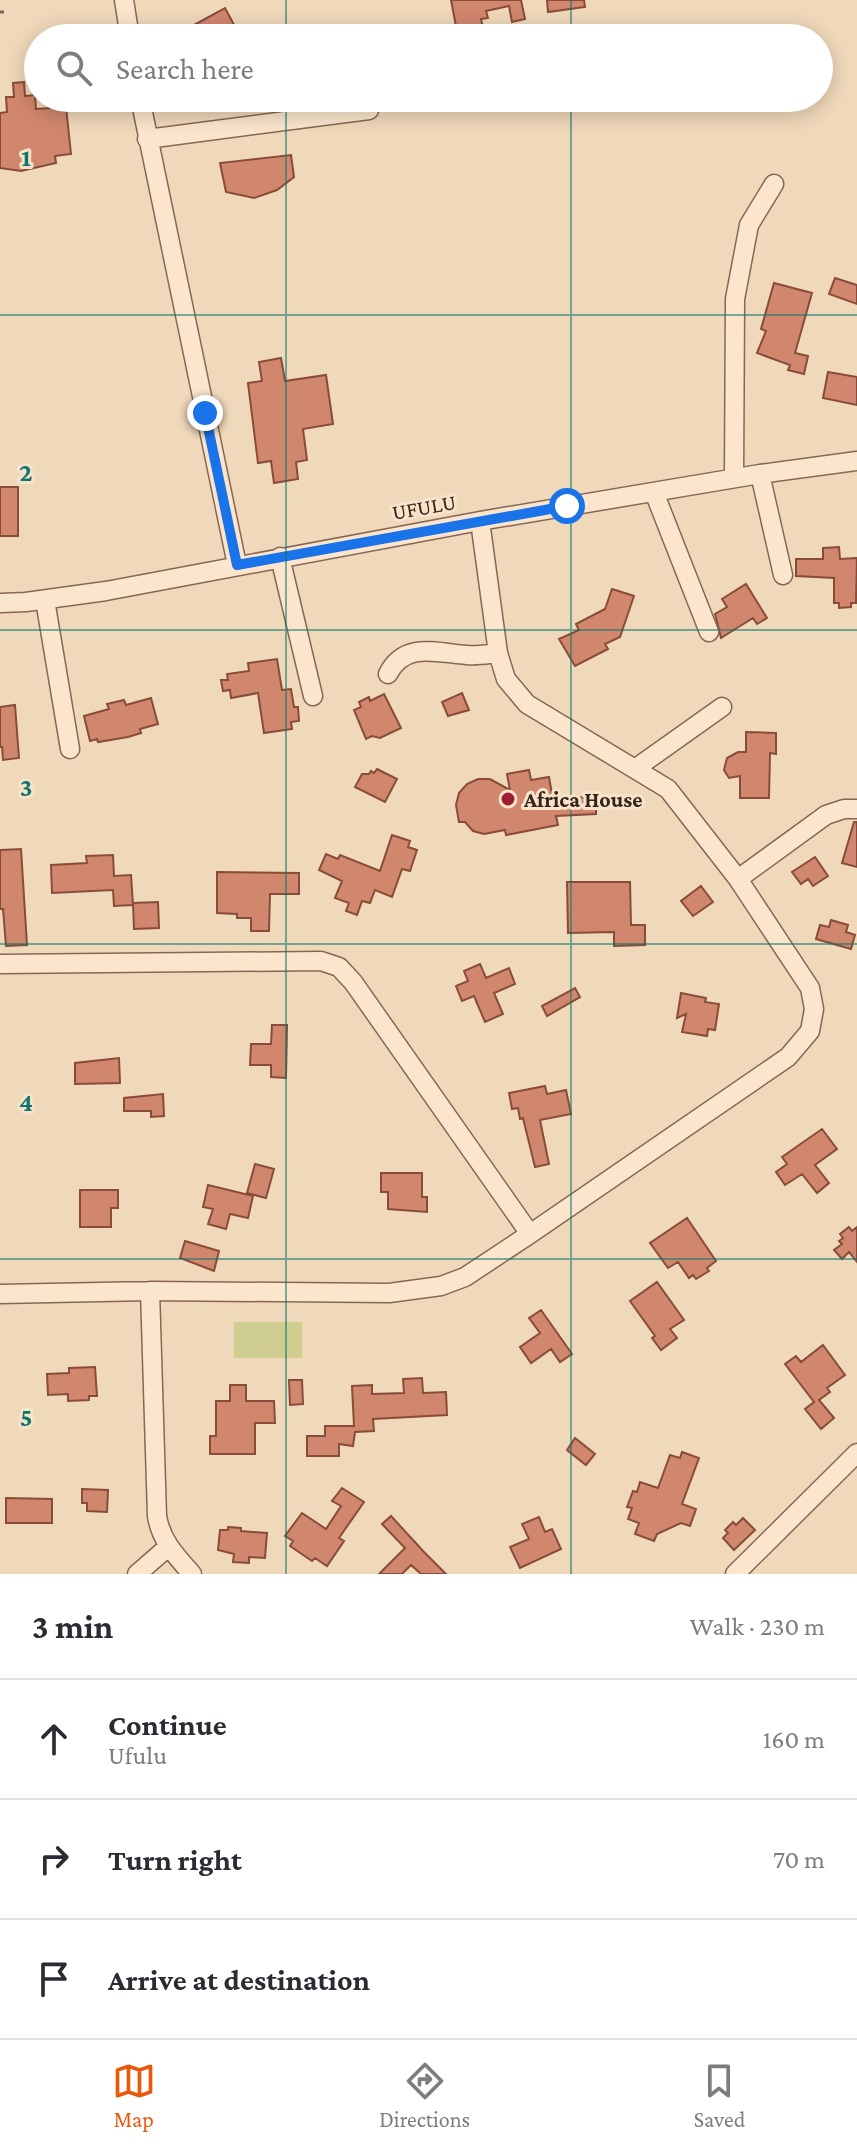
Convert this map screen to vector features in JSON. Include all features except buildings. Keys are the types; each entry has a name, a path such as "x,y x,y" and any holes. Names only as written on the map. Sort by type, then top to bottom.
{"street":[{"path":"124,0 128,24"},
{"path":"142,112 237,565"},
{"path":"147,139 354,112"},
{"path":"734,478 735,299 749,225 774,184"},
{"name":"UFULU","path":"0,603 106,591 480,521 734,478 857,461"},
{"path":"760,474 783,575"},
{"path":"654,492 709,632"},
{"path":"0,1294 150,1291 389,1293 441,1286 465,1277 530,1234 788,1057 805,1040 813,1021 810,988 738,879 676,798 661,783 527,704 506,679 498,653 480,521"},
{"path":"280,557 313,696"},
{"path":"45,600 70,749"},
{"path":"388,674 395,661 413,652 470,656 498,653"},
{"path":"636,768 722,707"},
{"path":"738,879 826,815 844,809 857,809"},
{"path":"0,964 321,961 335,964 353,982 530,1234"},
{"path":"150,1291 159,1529 168,1547 192,1574"},
{"path":"735,1574 857,1453"},
{"path":"137,1574 168,1547"}],"shaded area":[{"path":"234,1322 302,1322 302,1358 234,1358"}],"place":[{"name":"Africa House","path":"508,799"}],"route":[{"path":"205,413 237,565 567,506"}]}
